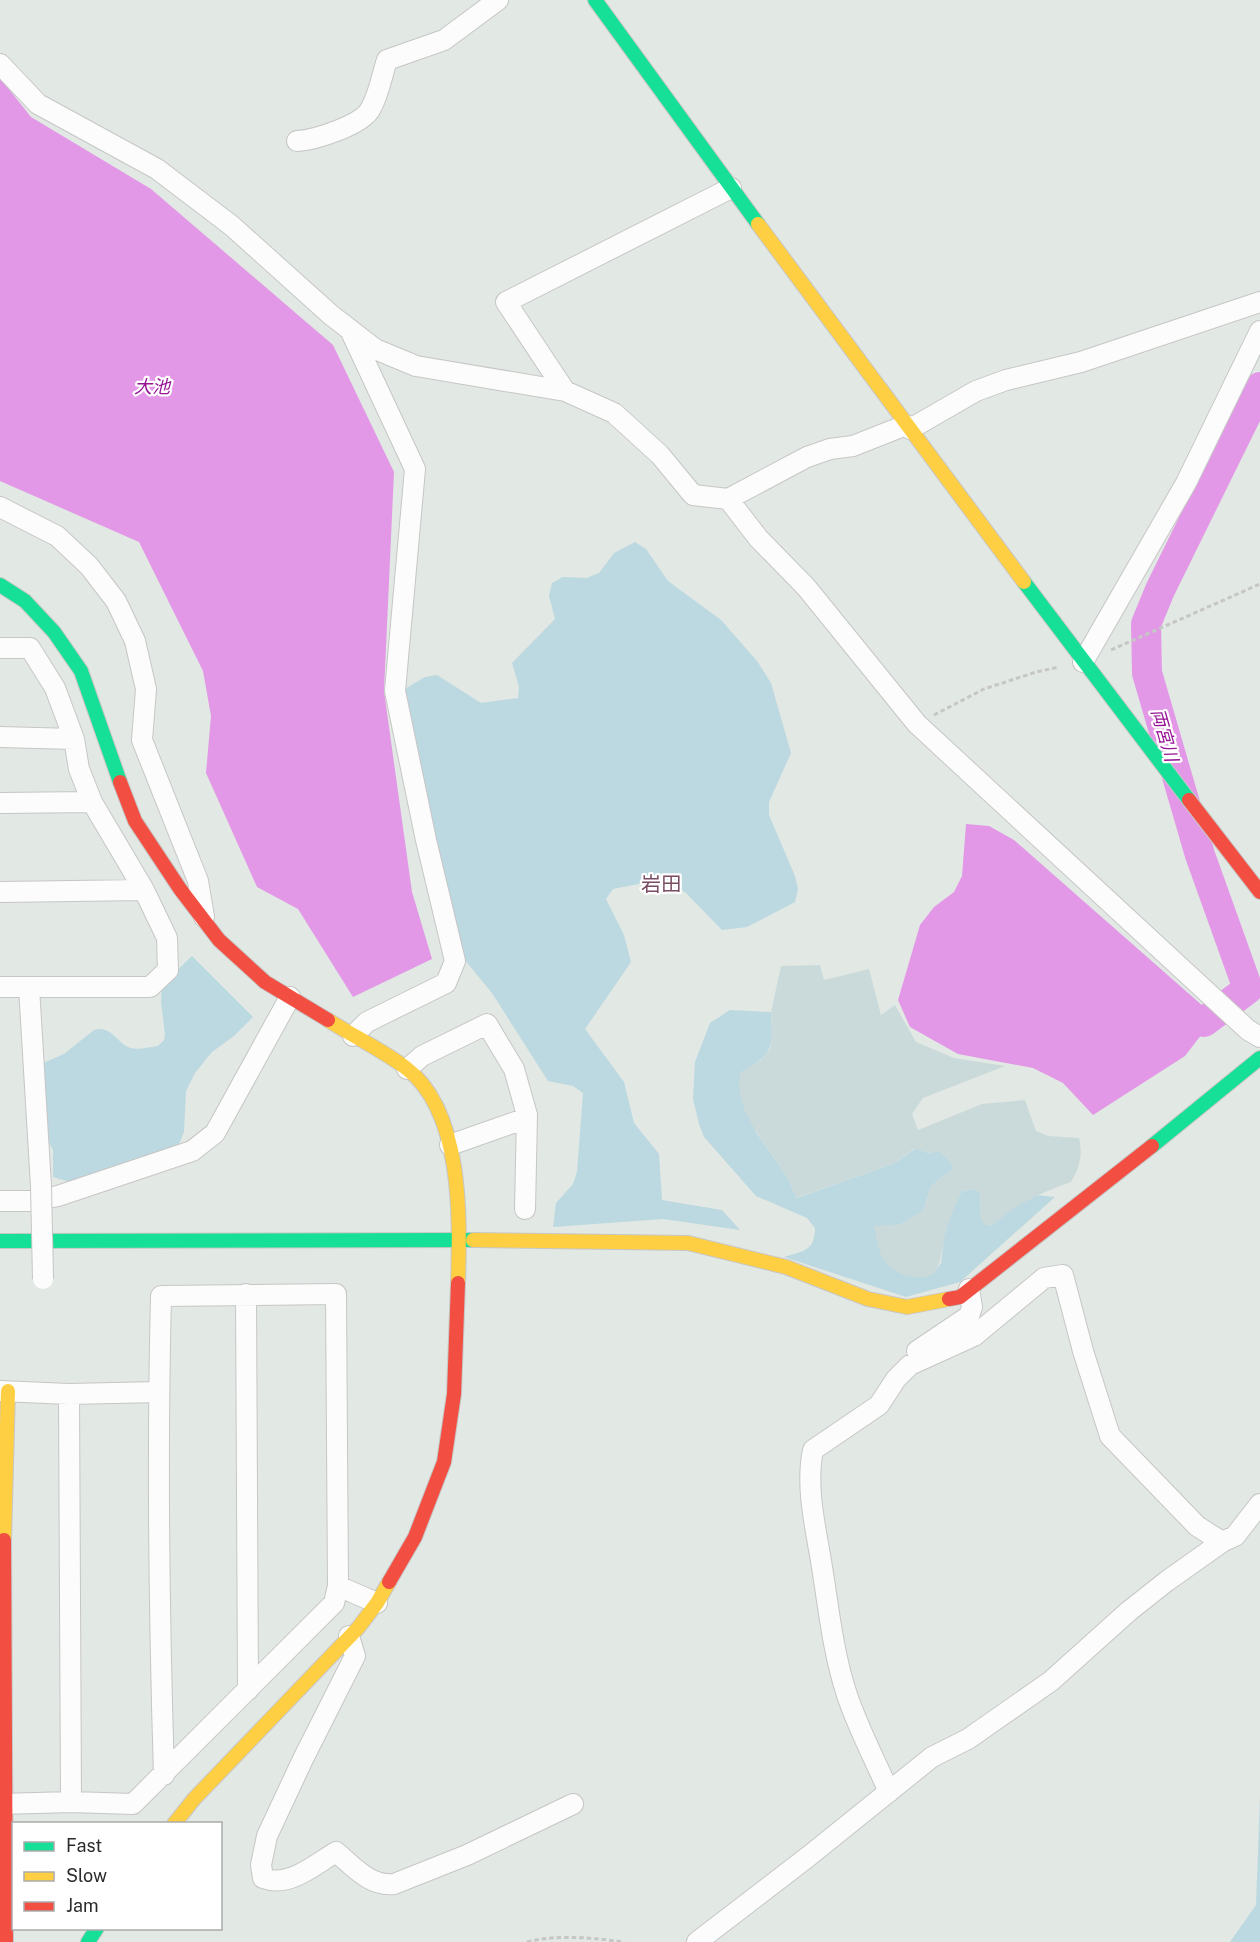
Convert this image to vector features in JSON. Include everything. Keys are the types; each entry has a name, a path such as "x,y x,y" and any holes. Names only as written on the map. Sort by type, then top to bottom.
{"street":[{"path":"297,141 310,141 347,128 371,111 387,60 444,40 498,0"},
{"path":"595,0 731,188 1083,662 1260,891"},
{"path":"0,64 38,104 156,169 232,226 350,330 375,349 416,366 565,391 614,413 660,455 693,495 728,499 807,457 830,449 853,446 908,427 976,392 1006,380 1081,362 1260,302"},
{"path":"565,391 506,302 731,188"},
{"path":"350,330 415,469 395,691 426,840 455,961 446,983 367,1022 353,1036"},
{"path":"1083,662 1186,483 1260,331"},
{"path":"728,499 759,539 806,586 917,724 1248,1030 1260,1037"},
{"path":"0,507 57,536 89,566 116,601 135,641 146,689 142,740 198,881 205,922"},
{"path":"0,585 25,601 54,632 81,671 108,752 135,821 180,889 219,940 265,982 407,1070 428,1092 444,1124 453,1156 459,1240 454,1394 444,1462 415,1537 376,1603 349,1636 194,1799 176,1822"},
{"path":"0,648 30,648 55,688 74,738 78,768 92,802 144,890 167,938 168,970 150,987 0,987"},
{"path":"0,738 74,738"},
{"path":"0,803 92,802"},
{"path":"0,892 144,890"},
{"path":"29,987 41,1186 43,1279"},
{"path":"0,1201 33,1201 58,1196 192,1151 215,1133 290,997"},
{"path":"407,1070 422,1056 488,1024 514,1069 527,1118 525,1209"},
{"path":"0,1241 459,1240 688,1243 786,1267 868,1299 907,1307 960,1297 1100,1189 1260,1058"},
{"path":"450,1145 527,1118"},
{"path":"890,1792 857,1722 838,1663 812,1507 810,1462 813,1450 879,1405 896,1379 910,1365 974,1336 1044,1278 1063,1275 1083,1351 1110,1436 1197,1526 1222,1542"},
{"path":"904,1371 906,1358 969,1316 972,1307 969,1289"},
{"path":"246,1294 248,1690"},
{"path":"2,1804 71,1802 133,1804 164,1775 334,1603 338,1586 336,1294 161,1296 159,1600 164,1775"},
{"path":"6,1942 2,1804 4,1391 69,1394 159,1392"},
{"path":"69,1394 71,1802"},
{"path":"697,1942 932,1757 968,1739 1051,1682 1129,1611 1222,1542 1235,1536 1260,1504"},
{"path":"338,1586 376,1603"},
{"path":"349,1636 355,1656 267,1836 261,1865 263,1878 273,1882 284,1881 336,1852 373,1882 383,1885 394,1884 467,1855 573,1804"},
{"path":"88,1942 97,1930"}],"path":[{"path":"917,724 984,689 1036,672 1083,662 1260,584"},
{"path":"527,1942 542,1938 596,1938 624,1942"}],"shaded area":[{"path":"635,542 646,549 668,581 721,620 757,661 771,683 791,753 769,802 769,815 795,876 798,889 795,902 747,927 722,930 686,893 664,879 613,889 606,899 624,935 631,962 585,1029 624,1082 634,1123 659,1154 662,1200 722,1210 740,1230 663,1219 553,1227 556,1203 573,1184 577,1172 583,1093 573,1086 548,1081 492,993 459,953 403,690 425,677 437,675 481,703 518,698 519,687 512,663 555,619 549,596 552,583 563,577 587,578 599,573 614,553"},
{"path":"192,956 253,1017 234,1036 212,1052 195,1073 186,1091 184,1132 179,1144 74,1183 53,1177 53,1150 44,1134 41,1064 64,1054 94,1030 100,1029 109,1032 131,1048 158,1046 164,1040 165,1034 161,1002 162,985"},
{"path":"820,965 824,980 869,969 881,1015 895,1005 916,1042 954,1058 1005,1066 923,1098 912,1114 918,1130 982,1104 1025,1100 1036,1131 1048,1136 1079,1138 1080,1161 1071,1182 1029,1200 991,1226 985,1225 981,1219 980,1193 976,1189 962,1191 948,1223 937,1269 926,1277 903,1274 889,1266 881,1255 874,1226 901,1224 923,1211 931,1186 952,1170 953,1165 940,1151 928,1153 915,1148 895,1163 796,1198 786,1175 746,1113 739,1087 740,1073 761,1060 770,1050 771,1012 781,966"},
{"path":"730,1010 771,1012 772,1035 769,1050 759,1061 740,1073 756,1132 786,1175 797,1198 895,1163 916,1148 928,1153 940,1151 953,1165 952,1170 931,1186 923,1211 901,1224 920,1277 933,1274 941,1263 944,1236 952,1210 962,1191 976,1189 980,1193 981,1219 991,1226 1011,1209 1035,1195 1055,1197 960,1282 906,1297 784,1257 807,1249 813,1241 815,1228 807,1218 756,1196 704,1137 693,1099 695,1062 710,1023"},
{"path":"1260,1796 1260,1942 1230,1942 1256,1905"}],"water":[{"name":"大池","path":"0,78 31,117 151,189 333,345 394,472 384,691 412,892 432,959 353,997 298,909 257,887 206,773 211,716 203,671 139,542 0,481"},
{"path":"966,824 989,826 1014,840 1204,1007 1205,1030 1185,1056 1093,1115 1063,1083 1033,1068 958,1054 910,1027 898,1000 920,925 934,907 954,892 962,876"}],"waterway":[{"name":"両宮川","path":"1166,1016 1204,1022 1248,989 1200,855 1147,673 1146,624 1160,590 1260,387"}],"traffic: fast":[{"path":"595,0 758,224"},
{"path":"1024,582 1189,800"},
{"path":"0,585 25,601 54,632 81,671 120,782"},
{"path":"1152,1146 1260,1058"},
{"path":"0,1241 473,1240"},
{"path":"88,1942 96,1930"}],"traffic: slow":[{"path":"758,224 1024,582"},
{"path":"328,1020 406,1068 425,1087 438,1111 448,1138 454,1167 459,1228 458,1283"},
{"path":"473,1240 688,1243 786,1267 868,1299 907,1307 949,1299"},
{"path":"4,1540 8,1391"},
{"path":"176,1822 194,1799 358,1628 389,1582"}],"traffic: jam":[{"path":"120,782 135,821 180,889 219,940 265,982 328,1020"},
{"path":"1189,800 1260,892"},
{"path":"949,1299 960,1297 1152,1146"},
{"path":"389,1582 415,1537 444,1462 454,1394 458,1283"},
{"path":"4,1540 6,1942"}],"district":[{"name":"岩田","path":"661,884"}]}
